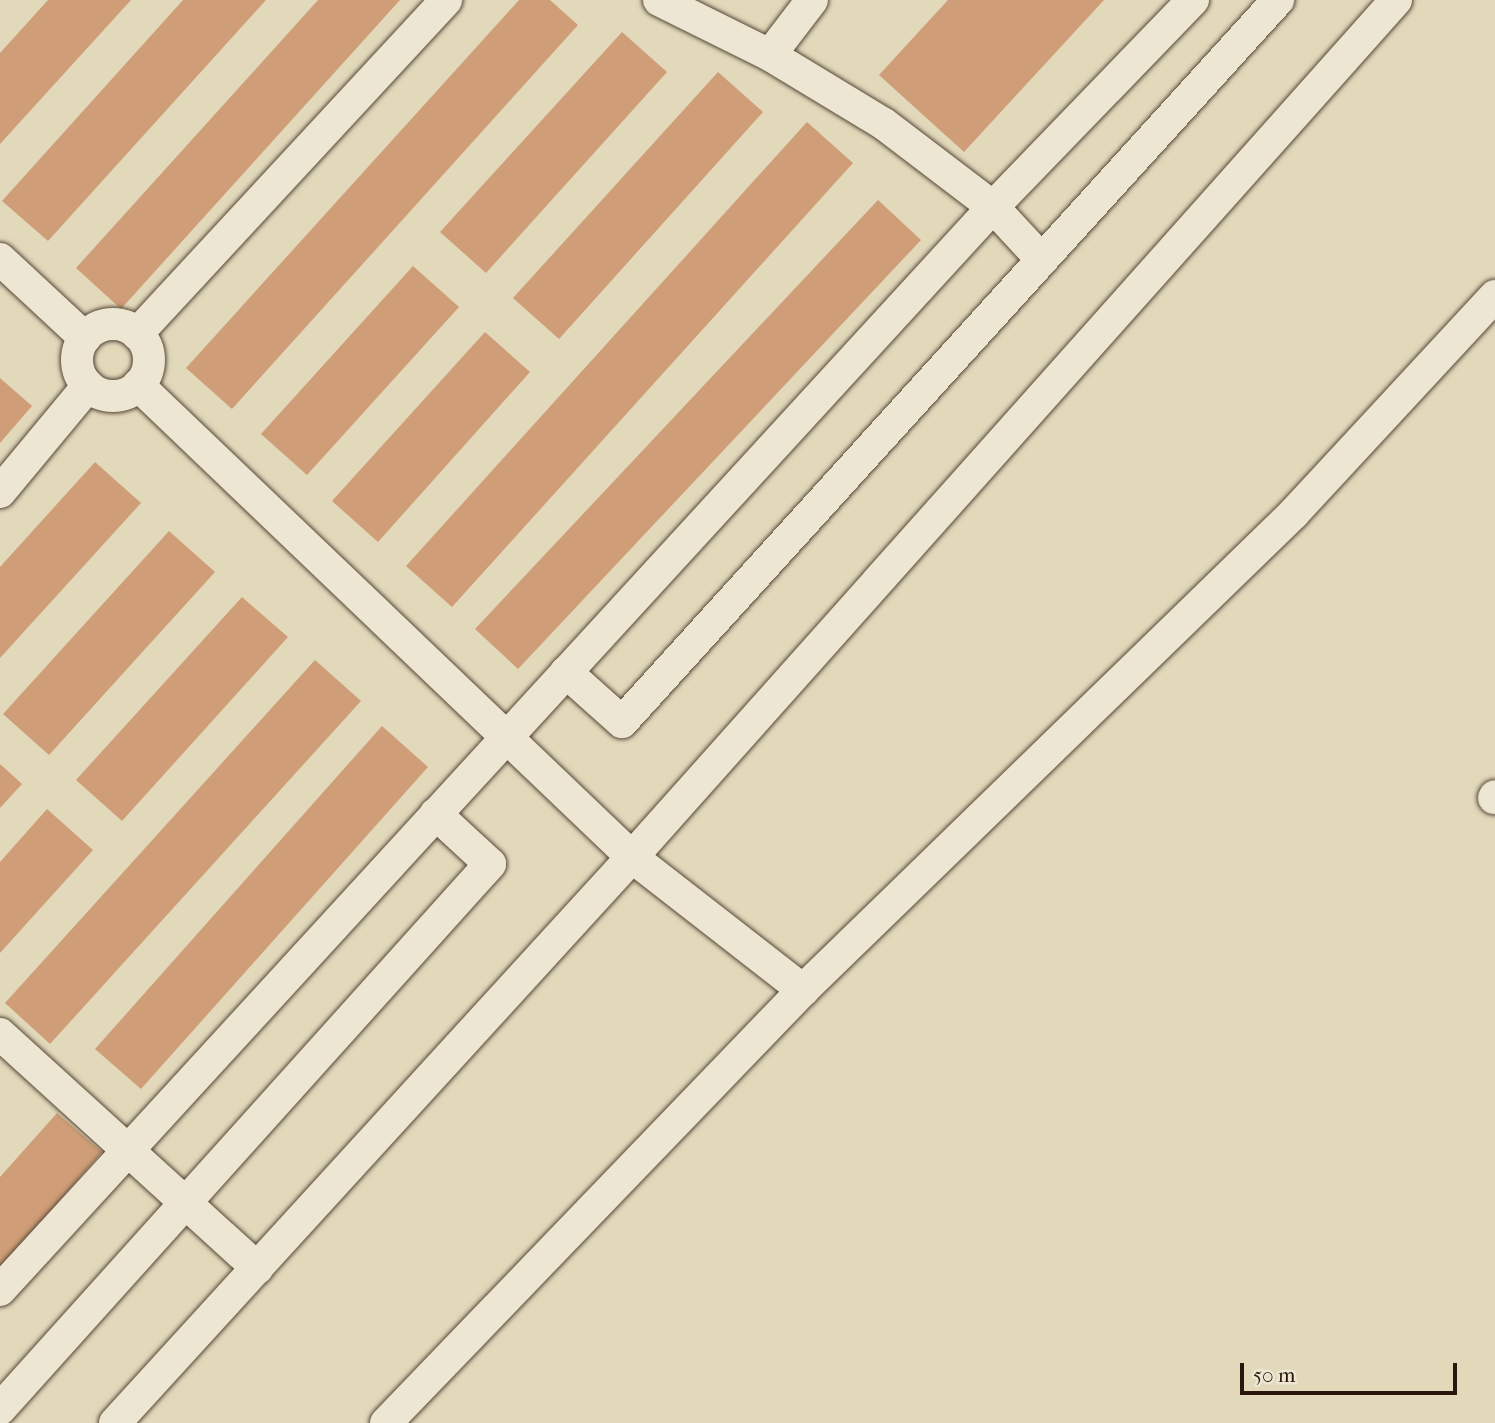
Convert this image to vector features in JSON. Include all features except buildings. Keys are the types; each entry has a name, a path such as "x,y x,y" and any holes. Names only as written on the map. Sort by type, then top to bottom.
{"street":[{"path":"137,334 446,0"},
{"path":"659,0 770,55 884,124 993,207 1042,260"},
{"path":"770,55 812,0"},
{"path":"0,1290 993,207 1193,0"},
{"path":"566,672 622,722 1278,0"},
{"path":"115,1423 632,858 1396,0"},
{"path":"0,258 85,338"},
{"path":"387,1423 803,990 1294,513 1495,296"},
{"path":"109,325 137,334 149,360 138,385 109,396 88,386 77,366 85,338 109,325"},
{"path":"138,385 632,858 803,990"},
{"path":"0,492 88,386"},
{"path":"0,1409 490,864 436,814"},
{"path":"0,1034 257,1268"}]}
